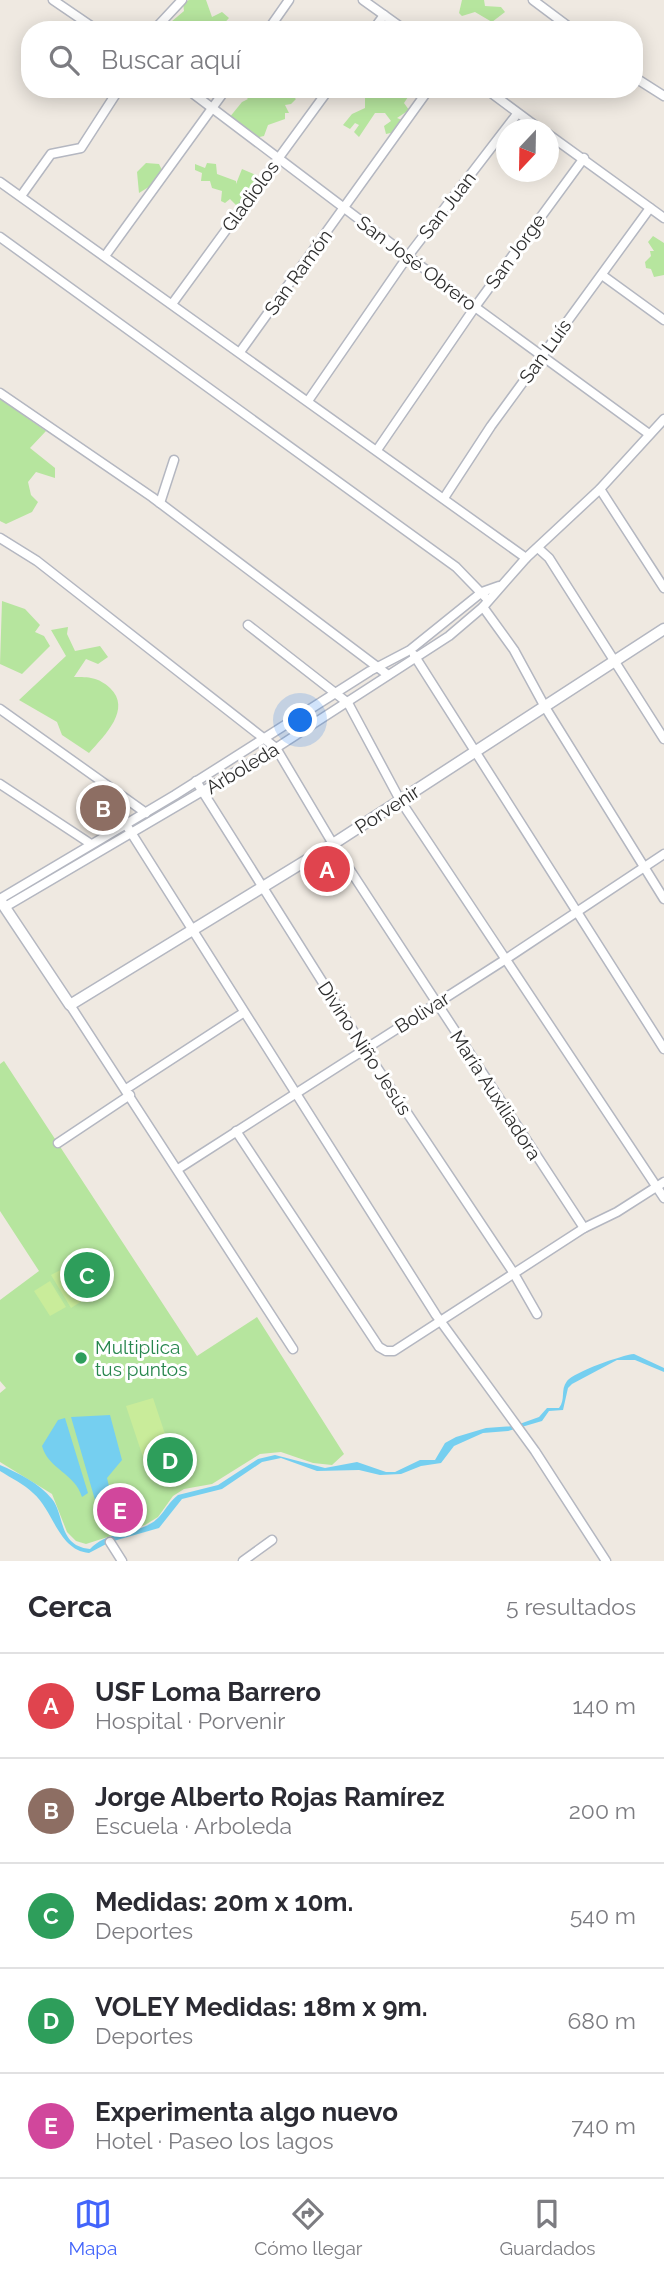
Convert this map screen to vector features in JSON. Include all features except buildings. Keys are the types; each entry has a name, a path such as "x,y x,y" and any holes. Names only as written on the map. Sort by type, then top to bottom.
{"street":[{"path":"53,0 84,21"},
{"path":"162,21 181,0"},
{"path":"274,21 289,0"},
{"path":"363,0 392,21"},
{"path":"533,0 561,21"},
{"path":"380,21 384,15"},
{"path":"643,82 664,96"},
{"path":"21,196 51,154 81,148 113,98"},
{"name":"San José Obrero","path":"200,98 475,307 649,434"},
{"path":"105,256 220,98"},
{"name":"Gladiolos","path":"172,304 322,98"},
{"name":"San Ramón","path":"240,352 423,98"},
{"path":"497,98 524,119"},
{"name":"San Juan","path":"307,401 408,256 517,114"},
{"path":"559,141 664,218"},
{"name":"San Jorge","path":"377,450 475,307 584,158"},
{"path":"0,181 526,558"},
{"name":"San Luís","path":"444,498 541,356 650,208"},
{"path":"0,237 129,332 223,395 456,567 482,592 545,707 664,899"},
{"path":"602,275 664,320"},
{"path":"0,393 160,503 388,676"},
{"name":"Arboleda","path":"2,898 154,820 348,704 417,659 486,603 526,558 600,489 649,434 663,424"},
{"path":"160,503 174,460"},
{"path":"600,489 664,588"},
{"path":"0,538 37,561 276,747"},
{"path":"538,548 549,558 613,663 664,739"},
{"name":"Arboleda","path":"2,898 196,781 377,667 410,650 482,592 499,586"},
{"path":"248,625 348,704 400,800 660,1184 664,1198"},
{"name":"Porvenir","path":"70,1005 333,844 664,629"},
{"path":"410,650 476,751 574,912 664,1049"},
{"path":"0,723 3,711 154,820"},
{"name":"María Auxiliadora","path":"276,747 333,844 584,1228"},
{"name":"Divino Niño Jesús","path":"196,781 364,1048 513,1272 537,1314"},
{"path":"0,784 91,844"},
{"path":"125,823 243,1013 441,1321 524,1436 606,1561"},
{"name":"Bolivar","path":"178,1168 506,959 664,854"},
{"path":"2,898 293,1349"},
{"path":"58,1143 243,1013"},
{"path":"236,1131 379,1347 386,1352 394,1351 513,1272 660,1184"},
{"path":"243,1561 272,1540"},
{"path":"110,1542 122,1561"}],"green space":[{"path":"189,0 206,0 212,17 222,12 229,18 226,21 172,21 184,11 183,3"},
{"path":"462,0 484,0 485,6 501,7 505,12 493,21 475,12 462,16 459,13"},
{"path":"365,98 407,98 404,103 409,110 397,118 402,120 395,132 386,134 384,126 391,121 385,113 375,113 359,137 354,132 359,125 355,123 350,129 343,125 352,114 365,108"},
{"path":"248,99 296,99 285,105 289,113 285,113 285,119 268,125 264,136 255,138 229,118 242,102"},
{"path":"146,163 159,164 162,170 152,185 139,193 137,172"},
{"path":"207,163 216,164 217,174 236,181 236,184 242,169 256,175 259,182 242,194 250,200 242,206 236,205 230,199 225,203 221,201 222,191 212,188 210,181 201,181 202,173 195,170 195,164 205,168"},
{"path":"653,236 664,243 664,275 654,277 651,269 646,268 645,262 651,256 650,251 654,251 648,242"},
{"path":"0,399 46,431 30,448 55,468 55,478 36,472 28,482 31,495 38,502 32,512 6,524 0,521"},
{"path":"2,601 25,609 40,625 35,632 44,636 50,646 22,674 0,664"},
{"path":"68,627 67,634 75,651 100,646 108,657 98,664 86,659 74,677 101,682 110,688 118,704 114,722 89,753 62,735 57,722 19,700 66,656 51,630"},
{"path":"4,1061 197,1356 257,1317 344,1454 332,1465 313,1463 281,1452 260,1454 212,1484 184,1489 173,1496 158,1517 145,1525 86,1544 76,1541 67,1532 52,1494 0,1462 0,1393 6,1388 0,1381 0,1300 39,1271 0,1211 0,1064","holes":["133,1497 140,1517 108,1527 106,1523 102,1524 99,1514 103,1513 102,1507"]},
{"path":"93,1264 100,1274 81,1285 78,1283 87,1298 71,1308 51,1275 68,1266 74,1276"},
{"path":"50,1281 66,1307 50,1316 34,1291"},
{"path":"153,1398 171,1452 144,1460 126,1406"}],"water":[{"path":"634,1354 664,1368 664,1372 635,1360 617,1360 572,1384 568,1388 563,1410 549,1411 542,1421 508,1431 483,1433 454,1446 441,1463 421,1466 401,1474 380,1475 359,1470 317,1471 281,1458 262,1462 222,1489 182,1499 159,1528 110,1542 89,1553 70,1545 33,1493 0,1471 0,1465 41,1488 56,1506 67,1536 80,1547 90,1549 103,1539 152,1523 178,1495 218,1485 258,1459 275,1455 325,1468 357,1462 386,1472 395,1472 420,1460 435,1460 445,1443 456,1437 486,1428 514,1426 539,1417 547,1408 559,1408 565,1384 571,1377 599,1364"},
{"path":"110,1415 122,1460 107,1478 109,1486 101,1499 95,1500 71,1417"},
{"path":"65,1418 88,1493 82,1497 74,1482 50,1460 42,1446 58,1420"}],"place":[{"name":"Jorge Alberto Rojas Ramírez","path":"103,808"},
{"name":"USF Loma Barrero","path":"327,869"},
{"name":"Medidas: 20m x 10m.","path":"87,1275"},
{"name":"Multiplica tus puntos","path":"81,1358"},
{"name":"VOLEY Medidas: 18m x 9m.","path":"170,1460"},
{"name":"Experimenta algo nuevo","path":"120,1510"}]}
